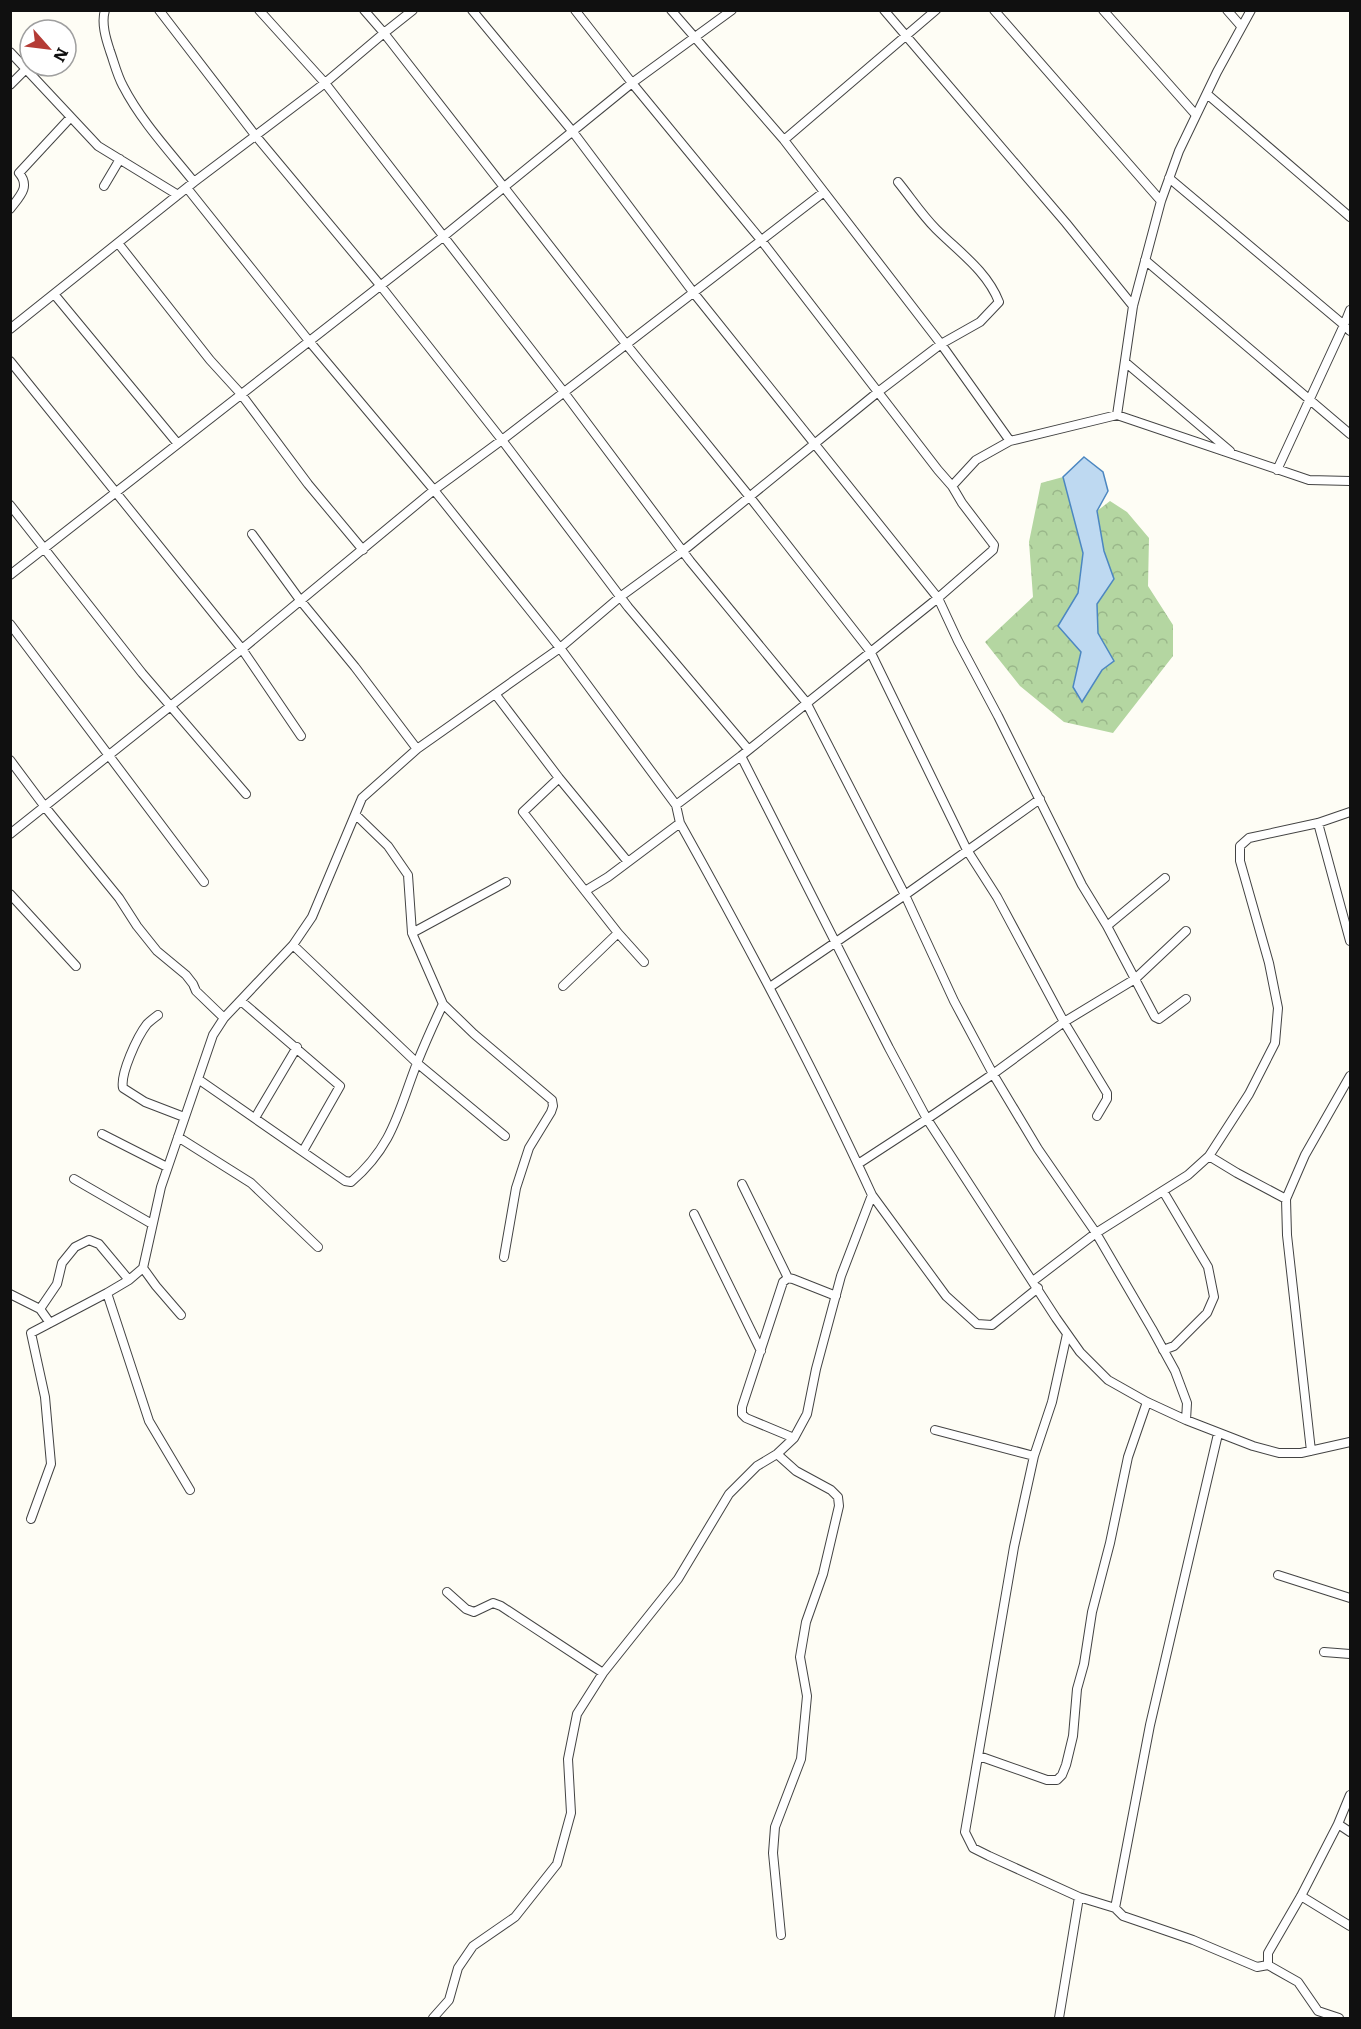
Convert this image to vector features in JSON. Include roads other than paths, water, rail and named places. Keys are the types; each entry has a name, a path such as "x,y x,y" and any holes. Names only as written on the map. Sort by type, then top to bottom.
{"street":[{"path":"105,10 103,16 108,43 121,83 132,103 190,185 309,341 434,490 560,648 676,805 680,823 770,987 872,1195 946,1296 977,1324 992,1325 1096,1233 1188,1175 1209,1156 1249,1094 1275,1043 1278,1008 1269,963 1240,861 1240,846 1249,838 1318,823 1350,812"},
{"path":"159,10 255,135 380,285 502,440 620,597 747,749"},
{"path":"259,10 325,83 563,391 683,551 806,702 906,895 954,1002 993,1074 1038,1149 1096,1233 1175,1371 1187,1403 1186,1420"},
{"path":"364,10 870,651 967,850 997,897 1064,1022 1107,1093 1107,1099 1097,1116"},
{"path":"10,329 190,185 325,83 413,10"},
{"path":"472,10 573,132 693,292 938,598 958,642 1083,885 1155,1017 1159,1019 1186,999"},
{"path":"575,10 761,240 952,486 994,545 993,550 938,598 741,756 676,805"},
{"path":"671,10 784,140 941,344 1010,441"},
{"path":"10,575 444,236 632,83 732,10"},
{"path":"884,10 1066,223 1133,306"},
{"path":"784,140 936,10"},
{"path":"994,10 1161,201"},
{"path":"1103,10 1196,115"},
{"path":"1227,10 1241,26"},
{"path":"1117,415 1133,306 1161,201 1196,115 1251,10"},
{"path":"36,78 98,146 178,195"},
{"path":"1207,94 1350,217"},
{"path":"10,209 25,189 24,178 15,173 70,118"},
{"path":"104,186 120,159"},
{"path":"1169,178 1347,328"},
{"path":"31,1519 51,1464 45,1397 31,1333 107,1293 129,1280 143,1268 167,1167 213,1035 224,1018 293,945 312,917 362,798 417,749 560,648 620,597 683,551 878,392 941,344 980,322 999,302 995,292 979,270 934,228 898,182"},
{"path":"10,834 242,649 434,490 824,192"},
{"path":"118,243 210,360 241,394 308,484 363,550"},
{"path":"1145,260 1350,434"},
{"path":"54,294 178,444"},
{"path":"1277,470 1347,328 1350,310"},
{"path":"10,361 242,649 301,736"},
{"path":"1125,362 1236,455"},
{"path":"952,486 976,460 1010,441 1117,415 1309,480 1350,481"},
{"path":"10,505 170,707 246,794"},
{"path":"252,534 300,600 355,667 417,749"},
{"path":"10,624 204,882"},
{"path":"496,695 628,862"},
{"path":"741,756 927,1119 1080,1352 1108,1380 1147,1402 1218,1434 1253,1446 1279,1452 1301,1453 1350,1442"},
{"path":"10,760 119,898 157,951 186,975 194,984 196,991 224,1018"},
{"path":"560,778 523,812 618,933 644,962"},
{"path":"770,987 906,895 1040,799"},
{"path":"356,815 388,846 408,875 412,933 442,1004 552,1100 551,1112 529,1148 516,1188 504,1257"},
{"path":"585,891 680,823"},
{"path":"1318,823 1350,941"},
{"path":"1107,926 1165,878"},
{"path":"412,933 506,882"},
{"path":"10,894 76,966"},
{"path":"858,1164 993,1074 1064,1022 1135,979 1186,931"},
{"path":"563,986 618,933"},
{"path":"293,945 417,1063 505,1136"},
{"path":"241,1001 340,1086 303,1151"},
{"path":"198,1079 345,1181 351,1182 361,1174 388,1139 442,1004"},
{"path":"158,1015 147,1023 138,1039 122,1080 123,1088 145,1102 184,1117"},
{"path":"255,1118 297,1047"},
{"path":"1311,1450 1287,1234 1286,1198 1305,1155 1350,1076"},
{"path":"102,1134 167,1167"},
{"path":"178,1137 251,1183 318,1247"},
{"path":"1209,1156 1286,1198"},
{"path":"74,1179 153,1224"},
{"path":"742,1184 788,1278"},
{"path":"1163,1191 1208,1267 1214,1297 1207,1313 1174,1346 1163,1350"},
{"path":"433,2019 449,2000 459,1968 473,1946 515,1917 557,1864 572,1813 568,1759 577,1714 603,1673 678,1579 729,1494 757,1466 777,1454 794,1438 807,1414 816,1369 841,1276 872,1195"},
{"path":"694,1214 760,1351"},
{"path":"39,1309 57,1284 62,1263 75,1247 88,1240 99,1244 129,1280"},
{"path":"143,1268 182,1315"},
{"path":"794,1438 746,1419 742,1414 742,1407 783,1282 788,1278 794,1279 836,1296"},
{"path":"107,1293 149,1421 190,1490"},
{"path":"10,1294 39,1309 50,1323"},
{"path":"1067,1334 1052,1402 1034,1456 1014,1547 965,1832 973,1848 1080,1897 1115,1908 1123,1916 1193,1940 1257,1967 1268,1965 1298,1982 1318,2011 1339,2019"},
{"path":"979,1756 1047,1780 1057,1780 1062,1775 1073,1736 1077,1689 1084,1664 1092,1612 1110,1543 1128,1457 1147,1402"},
{"path":"935,1430 1034,1456"},
{"path":"1115,1908 1150,1725 1218,1434"},
{"path":"777,1454 796,1471 831,1490 838,1497 839,1506 823,1574 806,1622 800,1657 807,1696 801,1759 774,1827 773,1853 781,1935"},
{"path":"1278,1575 1350,1598"},
{"path":"447,1592 466,1609 474,1612 493,1603 501,1606 603,1673"},
{"path":"1324,1652 1350,1654"},
{"path":"1268,1965 1268,1953 1301,1896 1338,1824 1350,1795"},
{"path":"1338,1824 1350,1832"},
{"path":"1301,1896 1350,1926"},
{"path":"1059,2019 1080,1897"}],"water":[{"path":"1084,457 1103,472 1108,491 1097,511 1104,551 1114,579 1097,604 1098,633 1114,661 1102,670 1082,702 1073,687 1081,652 1058,626 1078,593 1083,553 1063,477"}]}
